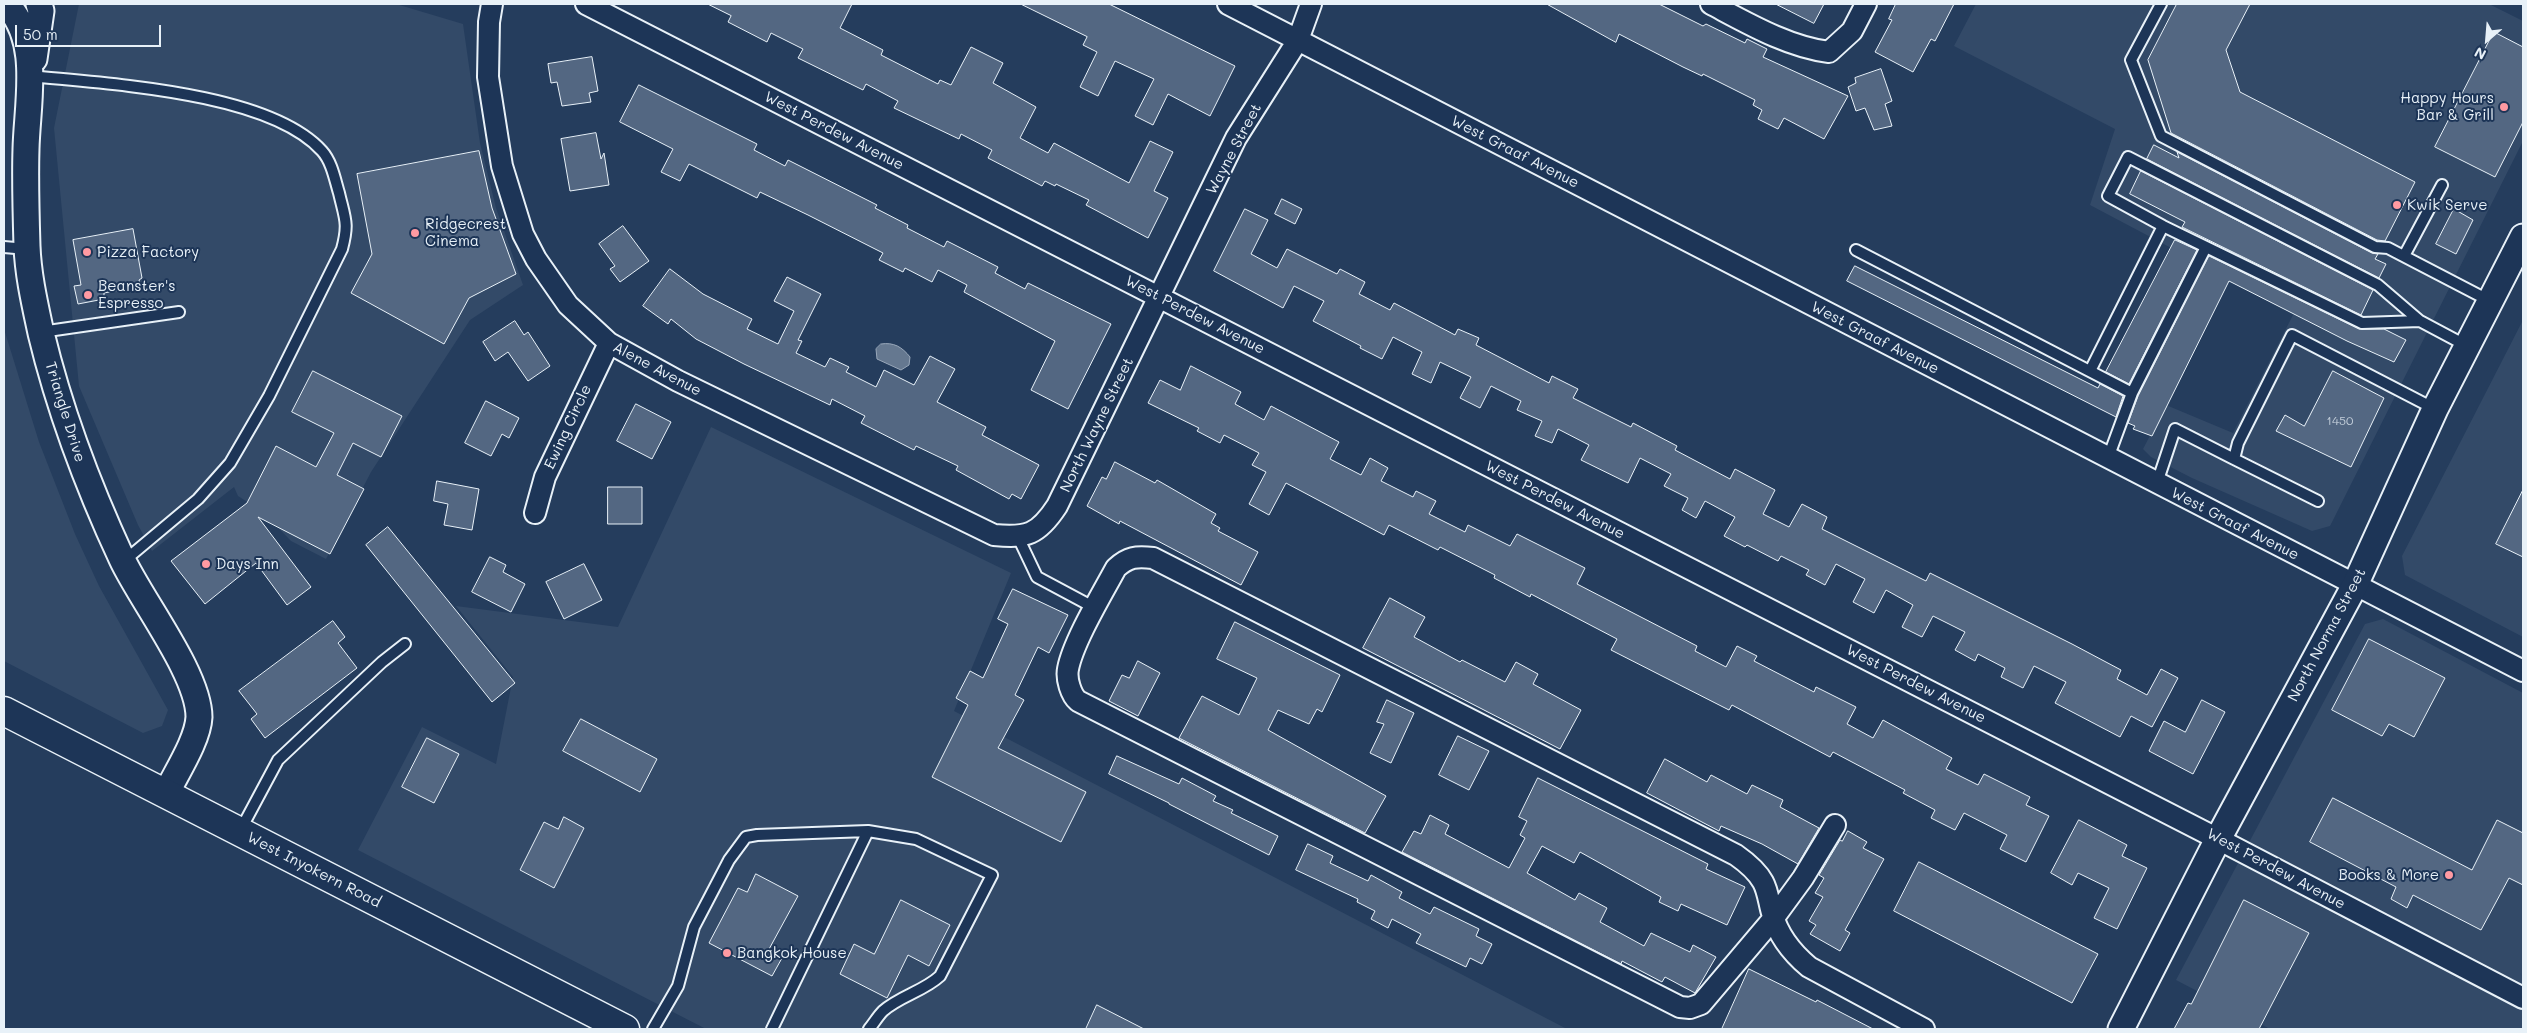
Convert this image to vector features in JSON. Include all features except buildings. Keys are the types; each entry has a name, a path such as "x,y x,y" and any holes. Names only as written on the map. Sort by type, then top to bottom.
{"main road":[{"name":"West Inyokern Road","path":"4,711 625,1029"}],"street":[{"name":"Triangle Drive","path":"6,4 18,20 31,76 26,149 15,248 41,332 55,389 83,471 123,561 186,673 196,700 199,717 194,737 166,794"},
{"path":"31,76 41,11 39,4"},
{"name":"Alene Avenue","path":"492,4 489,22 488,77 502,166 523,234 536,259 568,305 608,343 686,385 994,535 1018,537"},
{"name":"West Perdew Avenue","path":"586,4 2218,839 2523,998"},
{"name":"West Graaf Avenue","path":"1228,4 2523,671"},
{"name":"Wayne Street","path":"1160,297 1236,138 1298,40 1311,4"},
{"path":"1711,4 1810,50 1829,52 1852,31 1866,4"},
{"name":"North Norma Street","path":"2121,1029 2218,839 2355,586 2435,409 2523,237"},
{"name":"North Wayne Street","path":"1018,537 1039,530 1057,506 1160,297"},
{"name":"Ewing Circle","path":"535,513 545,477 608,343"},
{"path":"1835,825 1803,878 1773,919 1701,1004 1690,1008 1669,1003 1078,701 1073,696 1068,671 1074,652 1116,568 1126,559 1138,556 1153,558 1736,855 1749,864 1763,882 1773,919 1794,955 1809,967 1924,1029"}],"lane":[{"path":"2161,4 2131,60 2161,136 2376,248 2388,248 2491,301"},
{"path":"31,76 162,90 201,97 282,123 307,137 324,153 334,175 348,228 342,249 269,396 230,462 198,499 123,561"},
{"path":"2420,321 2362,323 2162,226 2108,196 2128,157 2378,285 2420,321 2468,346"},
{"path":"2404,256 2442,184"},
{"path":"2090,371 2162,226"},
{"path":"2108,458 2132,393 2206,247"},
{"path":"1856,250 2132,393"},
{"path":"41,332 179,312"},
{"path":"2234,459 2238,443 2292,335 2435,409"},
{"path":"2157,483 2175,429 2318,501"},
{"path":"1018,537 1037,577 1095,608"},
{"path":"240,832 278,760 382,662 405,644"},
{"path":"654,1029 678,986 694,927 729,860 746,837 868,830 916,839 992,875 940,976 932,984 895,1002 882,1011 869,1029"},
{"path":"772,1029 868,830"}],"shaded area":[{"path":"79,4 396,4 463,24 480,143 496,208 523,285 470,320 371,472 326,559 291,541 263,512 238,496 234,487 152,551 138,525 79,386 54,128"},
{"path":"1976,4 2489,4 2523,21 2523,141 2330,526 2312,531 2192,478 2151,457 2143,449 2166,405 2233,433 2294,313 2090,205 2115,129 1954,46"},
{"path":"2523,320 2523,637 2405,575 2402,556"},
{"path":"4,329 39,442 75,534 99,586 168,710 162,726 143,733 4,661"},
{"path":"881,344 894,345 904,350 910,357 909,365 901,370 877,359 876,349"},
{"path":"711,427 1011,573 954,711 1567,1029 706,1029 358,850 422,727 496,764 513,677 456,606 618,627"},
{"path":"2383,619 2523,693 2523,1029 2270,1029 2176,980 2365,624"}],"place":[{"name":"Happy Hours Bar & Grill","path":"2504,107"},
{"name":"Kwik Serve","path":"2397,205"},
{"name":"Ridgecrest Cinema","path":"415,233"},
{"name":"Pizza Factory","path":"87,252"},
{"name":"Beanster's Espresso","path":"88,295"},
{"name":"Days Inn","path":"206,564"},
{"name":"Books & More","path":"2449,875"},
{"name":"Bangkok House","path":"727,953"}]}
